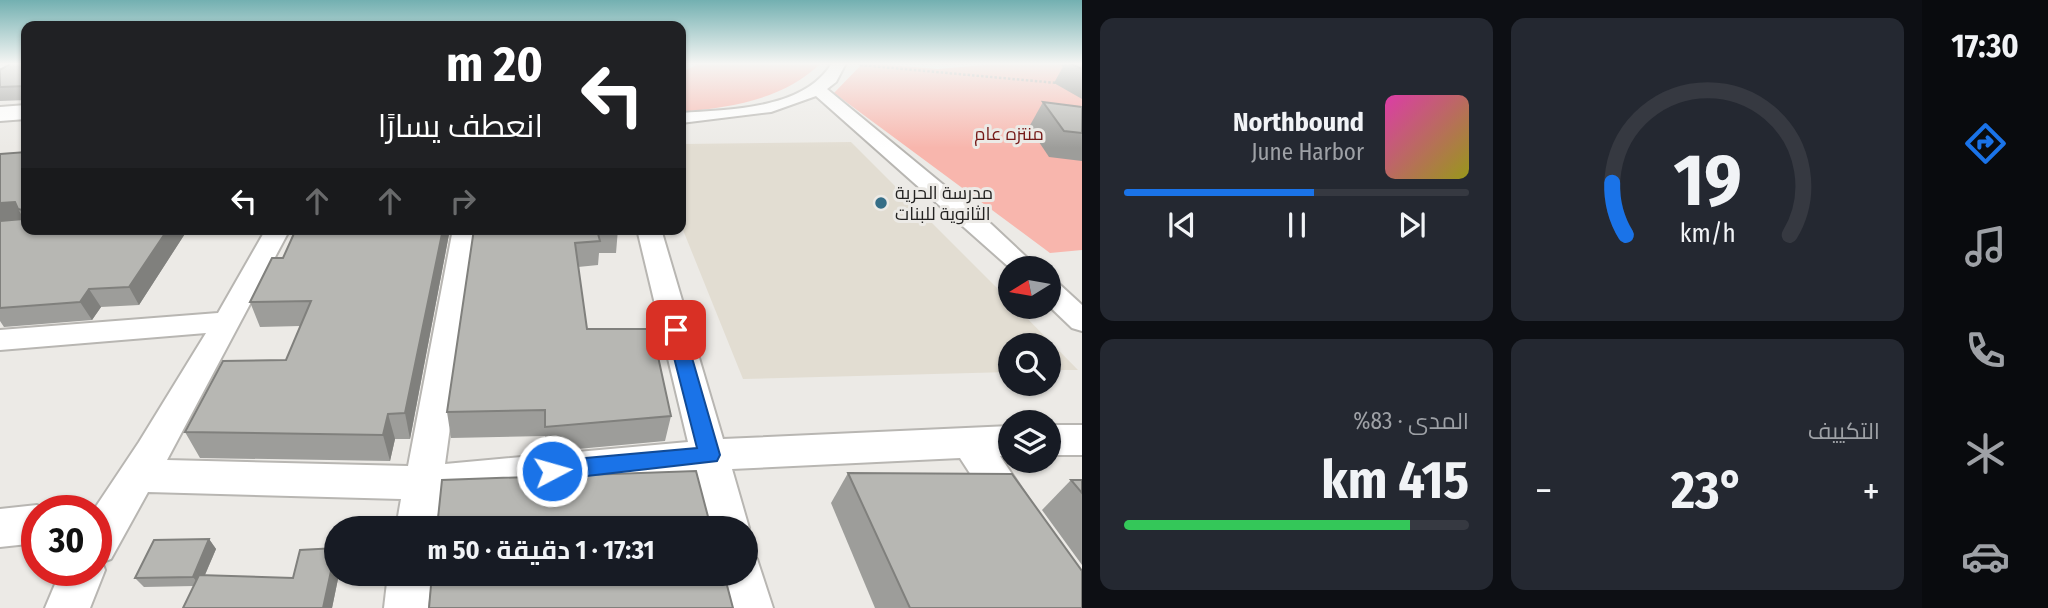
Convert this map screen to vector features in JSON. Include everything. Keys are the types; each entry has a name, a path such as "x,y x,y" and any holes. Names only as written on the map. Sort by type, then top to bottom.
{"main road":[{"path":"0,114 21,113"}],"street":[{"path":"686,117 762,108 814,91"},
{"path":"820,91 1013,256"},
{"path":"112,511 138,476 228,322 275,235"},
{"path":"418,516 464,235"},
{"path":"651,235 726,516"},
{"path":"1061,301 1082,321"},
{"path":"0,340 228,322"},
{"path":"1061,440 1082,440"},
{"path":"138,476 422,483 709,455 998,441"},
{"path":"970,442 1030,530"},
{"path":"0,528 21,526"},
{"path":"67,608 77,586"},
{"path":"406,608 409,586"},
{"path":"745,586 751,608"}],"shaded area":[{"path":"851,142 998,289 998,319 1028,319 1042,333 998,333 998,372 743,379 686,235 686,144"},
{"path":"1061,353 1078,370 1061,370"}],"green space":[{"path":"686,91 777,91 756,100 686,111"},
{"name":"منتزه عام","path":"1082,91 1082,250 1050,253 834,93"}],"building":[{"path":"1043,102 1082,107 1082,133 1064,131"},
{"path":"21,152 21,210 15,202 0,203 0,154"},
{"path":"21,219 21,235 164,235 129,287 89,289 80,302 0,308 0,221"},
{"path":"293,235 442,235 405,413 388,414 383,435 185,432 223,361 286,360 311,301 250,302 272,258 283,258"},
{"path":"473,235 598,235 600,241 575,243 587,329 652,329 671,416 545,427 545,410 447,412"},
{"path":"696,471 708,516 438,516 442,480"},
{"path":"848,473 1012,474 1082,571 1082,608 910,608"},
{"path":"1071,480 1082,480 1082,493"},
{"path":"209,539 193,577 135,578 154,540"},
{"path":"324,549 324,586 328,586 323,608 183,608 199,575 293,578 300,550"},
{"path":"431,586 727,586 733,608 429,608"}],"place":[{"name":"مدرسة الحرية الثانوية للبنات","path":"881,203"}],"route":[{"path":"552,471 709,455 676,330"}]}
